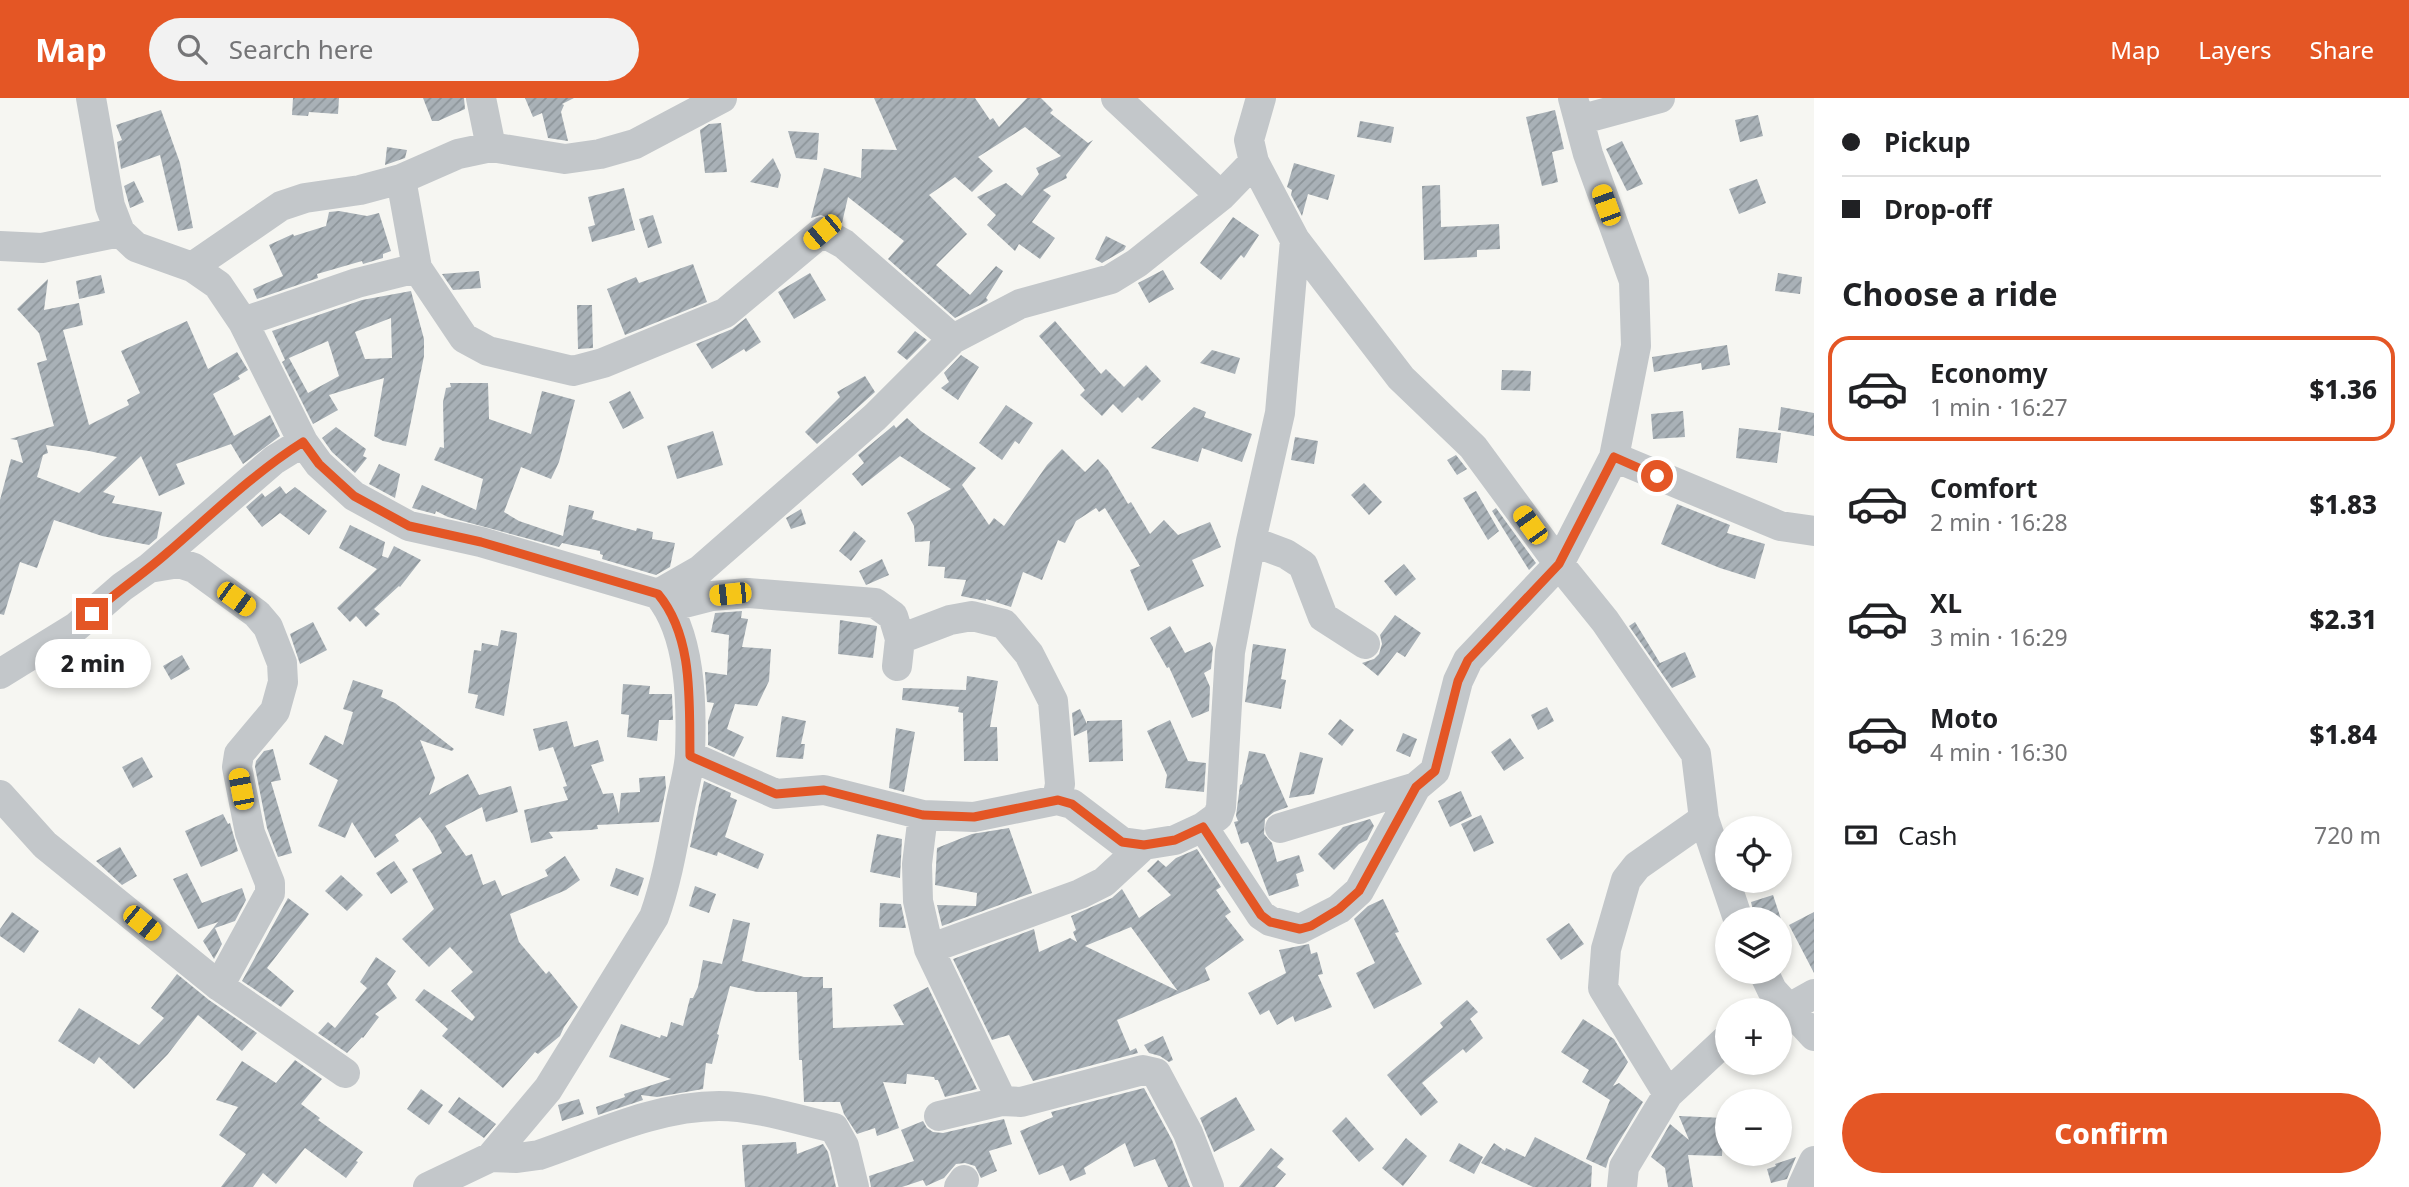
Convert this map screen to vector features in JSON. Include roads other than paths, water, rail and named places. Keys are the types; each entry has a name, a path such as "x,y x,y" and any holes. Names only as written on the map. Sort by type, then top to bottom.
{"street":[{"path":"92,98 110,206 120,232 136,247 192,267 218,285 243,322 303,442 319,464 354,496 409,526 481,542 664,600 748,593 875,603 893,616 899,652 950,620 972,616 1004,624 1029,654 1053,701 1060,784 1058,800"},
{"path":"481,98 491,147"},
{"path":"192,267 281,206 305,198 360,190 401,178 458,155 491,147 565,159 600,155 635,144 722,98"},
{"path":"1116,98 1221,196"},
{"path":"1261,98 1249,140 1254,162 1295,240 1401,378 1473,447 1559,564 1605,621 1696,754 1704,819 1734,907"},
{"path":"1203,827 1261,915 1270,922 1300,929 1311,926 1339,909 1359,891 1416,787 1435,771 1458,681 1468,660 1559,564 1614,457 1636,346 1634,281 1588,154 1576,109 1660,98"},
{"path":"664,600 875,417 953,339 1020,304 1111,279 1137,263 1221,196 1254,162"},
{"path":"401,178 417,268 464,338 488,351 573,371 603,363 725,313 822,232 844,244 953,339"},
{"path":"0,246 42,248 120,232"},
{"path":"690,756 776,794 824,790 923,815 974,817 1058,800 1072,804 1122,842 1144,845 1175,840 1203,827 1217,816 1221,807 1230,652 1251,541 1280,413 1295,240"},
{"path":"243,322 357,283 417,268"},
{"path":"0,674 76,627 274,460 303,442"},
{"path":"1614,457 1780,526 1814,531"},
{"path":"1251,541 1286,554 1303,565 1323,617 1365,644"},
{"path":"149,568 179,563 194,568 257,614 268,627 282,663 283,682 275,711 239,754 237,767 250,833 270,883 270,893 219,986"},
{"path":"428,1187 491,1157 548,1088 654,917 664,888 690,756 689,690 682,642 664,600"},
{"path":"1280,828 1416,787"},
{"path":"0,795 45,845 219,986 345,1073"},
{"path":"923,815 917,864 918,901 929,949 1002,1101"},
{"path":"1668,1094 1603,988 1606,949 1626,880 1637,866 1704,819"},
{"path":"929,949 1092,888 1104,882 1144,845"},
{"path":"1779,995 1814,1036"},
{"path":"1622,1187 1623,1167 1668,1094 1715,1050"},
{"path":"939,1116 1002,1101 1021,1102 1143,1070 1156,1073 1188,1133 1209,1187"},
{"path":"491,1157 517,1158 539,1154 668,1110 719,1106 746,1108 834,1128 844,1146 854,1187"},
{"path":"1802,1187 1814,1161"}]}
